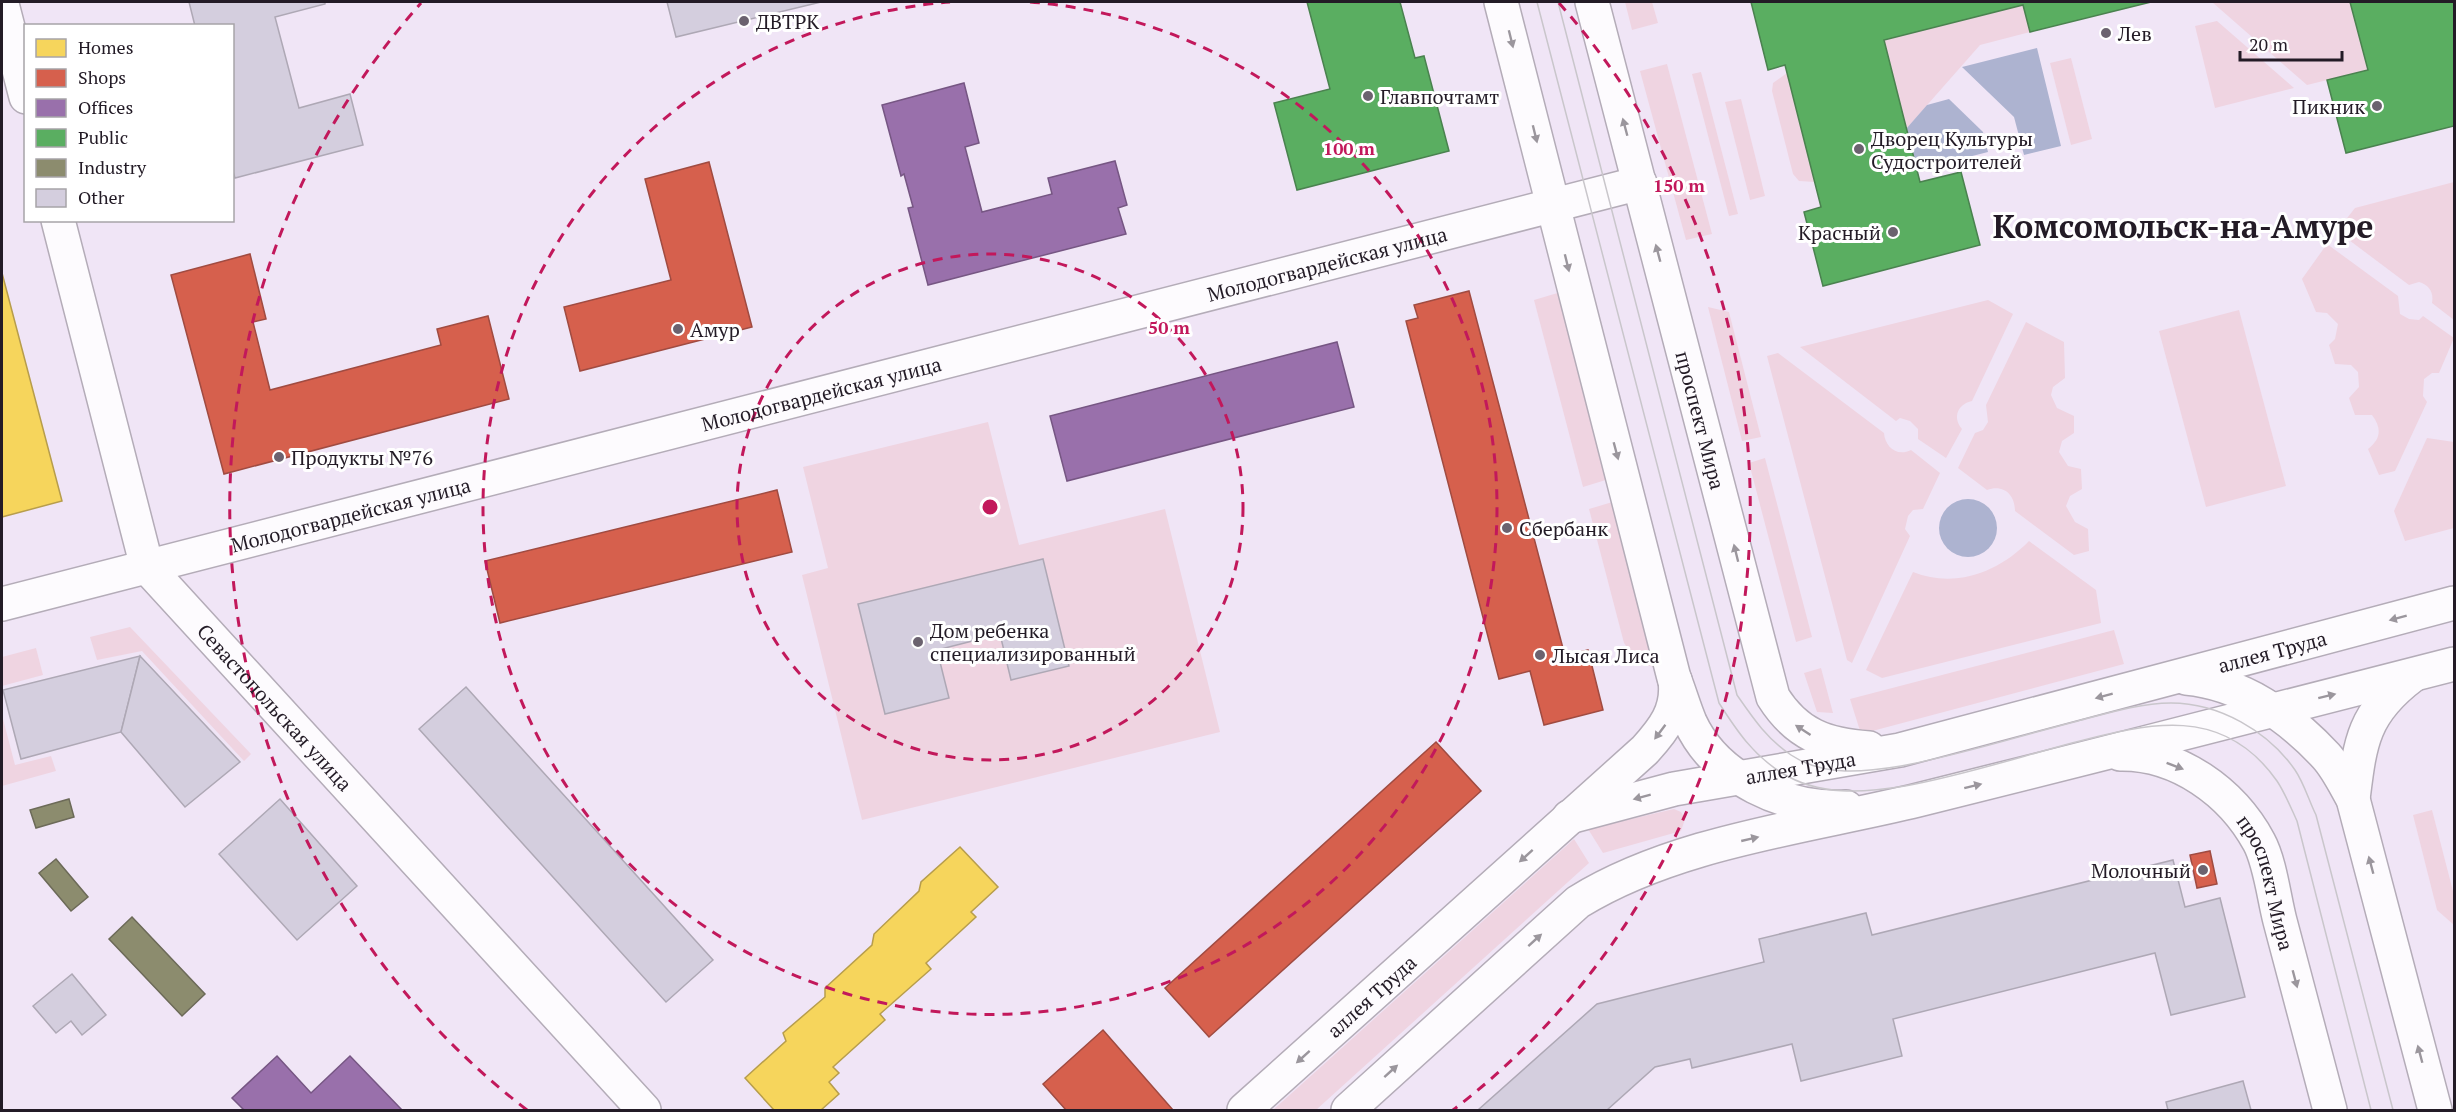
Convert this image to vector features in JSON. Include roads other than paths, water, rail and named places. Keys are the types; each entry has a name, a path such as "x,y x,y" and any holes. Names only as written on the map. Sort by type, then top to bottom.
{"main road":[{"path":"1501,2 1677,694 1673,713 1661,732 1629,766 1569,817"},
{"name":"проспект Мира","path":"1592,2 1773,698 1781,710 1806,734 1855,747 1900,750"},
{"path":"2,4 24,89"},
{"name":"Молодогвардейская улица","path":"2,604 1640,183"},
{"name":"Севастопольская улица","path":"59,222 147,567 644,1110"},
{"name":"аллея Труда","path":"1244,1110 1569,817 1674,789 1900,750 2454,603"},
{"path":"1348,1110 1578,902 1610,882 1694,852 1916,800 2454,664"},
{"path":"2353,799 2360,745 2370,721 2397,688 2416,673"},
{"path":"1674,678 1691,723 1704,744 1727,768 1778,798 1806,805 1834,807 1916,800"},
{"path":"2160,681 2187,678 2215,682 2244,692 2300,730 2327,757 2353,799 2435,1110"},
{"name":"проспект Мира","path":"2097,754 2139,754 2180,767 2208,783 2230,802 2245,820 2260,844 2330,1110"}],"water":[{"path":"2037,48 2061,146 2024,155 2014,117 1962,67"},
{"path":"1949,99 1983,132 1988,152 1917,170 1906,129 1927,105"},
{"path":"1968,499 1984,504 1992,512 1997,528 1992,544 1984,552 1968,557 1952,552 1944,544 1939,528 1944,512 1952,504"}],"tram line":[{"path":"1537,2 1719,703 1739,733 1762,758 1782,773 1811,786 1842,791 1889,788 1926,782 2072,743 2156,726 2183,726 2209,730 2233,740 2256,756 2277,781 2297,821 2371,1110"},
{"path":"1558,2 1737,695 1755,720 1775,742 1791,755 1817,767 1845,771 1873,770 1923,762 2112,712 2148,705 2189,704 2207,708 2241,722 2271,743 2284,756 2304,786 2316,815 2393,1110"}],"place":[{"name":"ДВТРК","path":"744,21"},
{"name":"Лев","path":"2106,33"},
{"name":"Главпочтамт","path":"1368,96"},
{"name":"Пикник","path":"2377,106"},
{"name":"Дворец Культуры Судостроителей","path":"1859,149"},
{"name":"Красный","path":"1893,232"},
{"name":"Амур","path":"678,329"},
{"name":"Продукты №76","path":"279,457"},
{"name":"Сбербанк","path":"1507,528"},
{"name":"Дом ребенка специализированный","path":"918,642"},
{"name":"Лысая Лиса","path":"1540,655"},
{"name":"Молочный","path":"2203,870"}],"district":[{"name":"Комсомольск-на-Амуре","path":"2183,226"}]}
